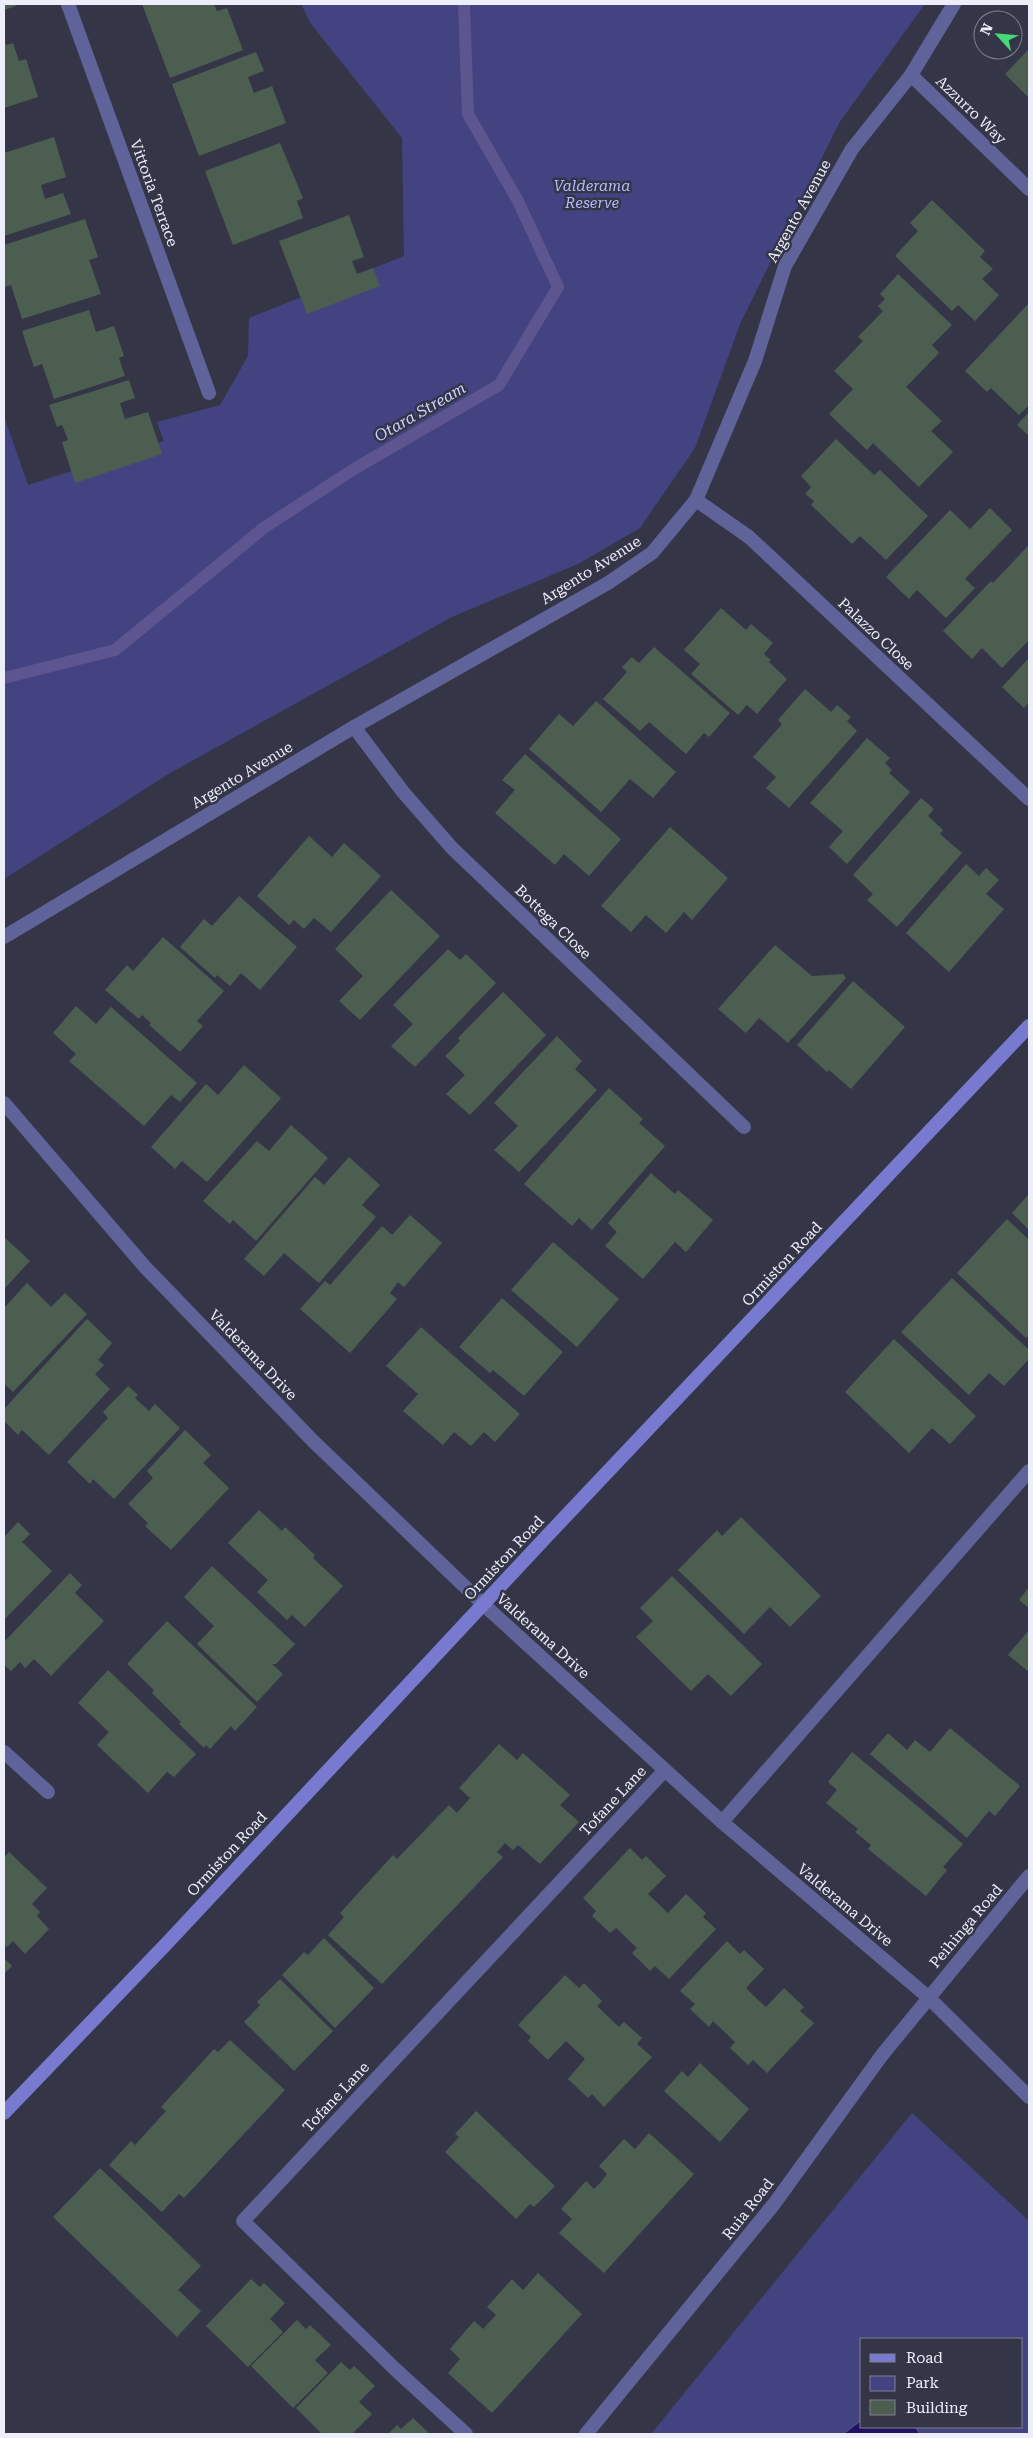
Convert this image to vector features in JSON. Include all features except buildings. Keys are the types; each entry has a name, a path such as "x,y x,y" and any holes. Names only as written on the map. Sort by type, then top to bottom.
{"main road":[{"name":"Ormiston Road","path":"4,2113 1029,1026"}],"street":[{"name":"Vittoria Terrace","path":"68,4 209,393"},
{"name":"Argento Avenue","path":"4,937 354,727 608,583 652,553 696,500 755,361 785,266 852,149 911,75 954,4"},
{"name":"Azzurro Way","path":"911,75 1029,189"},
{"name":"Palazzo Close","path":"696,500 748,537 1029,799"},
{"name":"Bottega Close","path":"354,727 403,792 452,848 744,1127"},
{"name":"Valderama Drive","path":"4,1103 145,1267 313,1441 483,1604 722,1822 928,1998 1029,2097"},
{"path":"722,1822 1029,1471"},
{"path":"4,1752 48,1792"},
{"name":"Tofane Lane","path":"466,2434 243,2221 665,1770"},
{"name":"Peihinga Road","path":"928,1998 1029,1876"},
{"name":"Ruia Road","path":"586,2434 774,2204 882,2055 928,1998"}],"green space":[{"name":"Valderama Reserve","path":"301,4 925,4 839,123 740,324 695,448 640,528 580,563 452,617 170,773 4,879 4,416 28,485 164,441 157,422 220,405 248,356 249,318 404,256 402,138 311,24"},
{"path":"912,2113 1029,2221 1029,2434 651,2434"}],"shaded area":[{"path":"860,2421 860,2428 916,2428 920,2434 843,2434"}],"waterway":[{"name":"Otara Stream","path":"4,678 115,650 265,527 354,469 499,385 558,287 518,201 468,114 464,4"}]}
